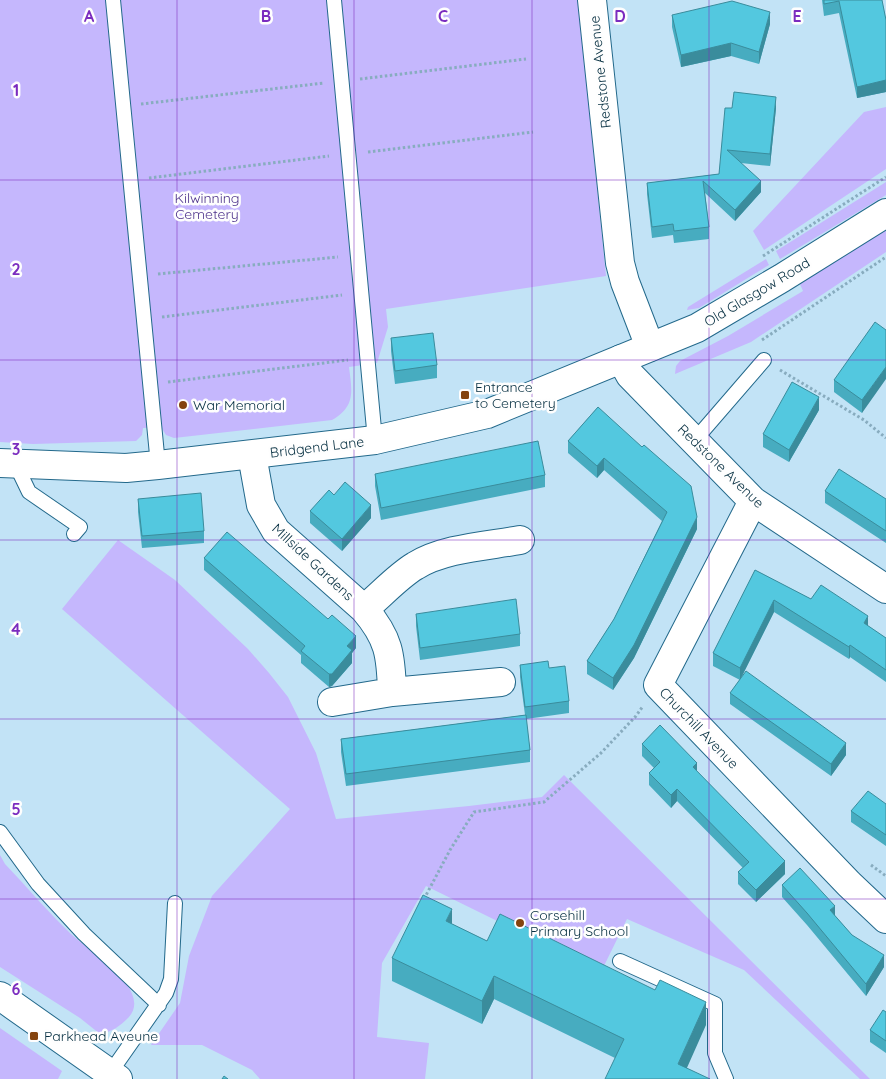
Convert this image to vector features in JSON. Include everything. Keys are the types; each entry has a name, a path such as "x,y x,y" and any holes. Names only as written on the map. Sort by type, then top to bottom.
{"street":[{"name":"Redstone Avenue","path":"592,0 620,263 625,282 650,347"},
{"name":"Old Glasgow Road","path":"621,359 697,328 886,213"},
{"name":"Redstone Avenue","path":"621,359 630,375 753,501 886,589"},
{"name":"Bridgend Lane","path":"8,464 126,468 375,440 486,414 621,359"},
{"name":"Millside Gardens","path":"252,455 261,505 276,532 364,609 377,624 386,640 392,665 392,692"},
{"name":"Churchill Avenue","path":"753,501 658,685 849,884 886,919"},
{"name":"Millside Gardens","path":"364,609 414,566 428,559 441,554 520,540"},
{"path":"332,702 392,692 501,682"},
{"path":"0,996 114,1076"}],"lane":[{"path":"113,0 158,465"},
{"path":"334,0 375,440"},
{"path":"694,441 764,360"},
{"path":"8,464 29,492 80,527 74,534"},
{"path":"0,832 38,884 84,934 159,1005"},
{"path":"114,1076 159,1005 171,979 175,903"},
{"path":"620,961 715,1004 715,1052 726,1079"}],"path":[{"path":"762,256 886,177"},
{"path":"140,276 358,256"},
{"path":"886,257 748,349 864,420 886,438"},
{"path":"144,319 361,292"},
{"path":"150,384 367,358"},
{"path":"422,903 450,850 474,812 544,802 601,753 636,716 658,685"}],"green space":[{"name":"Kilwinning Cemetery","path":"0,0 578,0 606,276 386,309 388,327 377,363 349,367 351,397 345,409 332,420 174,438 166,435 161,427 143,428 142,435 136,441 33,444 0,442"},
{"path":"886,107 886,169 764,250 753,231 864,112"},
{"path":"886,182 886,195 780,259 776,251"},
{"path":"886,230 886,252 751,342 675,374 676,366 680,361 728,336 803,291 799,282"},
{"path":"766,259 769,265 699,308 687,310 688,307"},
{"path":"118,540 175,580 248,649 288,697 316,753 336,819 542,797 564,775 870,1079 860,1079 744,970 627,919 601,972 426,886 382,963 377,1037 429,1043 425,1079 260,1079 252,1070 202,1045 151,1045 180,1003 189,956 212,896 290,809 62,609"},
{"path":"0,855 5,864 62,926 103,960 126,983 132,994 134,1006 129,1017 119,1026 100,1034 80,1018 0,967"},
{"path":"0,1028 62,1071 58,1079 0,1079"}],"building":[{"path":"824,0 882,0 886,20 886,80 857,87 839,1 824,4"},
{"path":"732,1 770,12 759,52 731,43 681,55 672,15"},
{"path":"734,92 776,97 770,154 727,150 761,181 735,210 703,181 709,227 674,231 673,224 652,227 647,183 719,174 725,108 732,108"},
{"path":"875,322 886,330 886,367 862,400 834,380"},
{"path":"433,333 437,365 395,371 391,338"},
{"path":"792,382 819,397 789,450 763,434"},
{"path":"598,407 642,447 644,445 691,486 697,517 634,645 613,678 587,661 614,619 667,512 604,458 597,466 568,441"},
{"path":"538,441 545,475 381,508 375,474"},
{"path":"839,469 886,499 886,531 825,491"},
{"path":"345,482 371,505 342,539 310,511 329,490 334,495"},
{"path":"201,493 204,531 142,536 138,499"},
{"path":"227,532 328,619 332,615 356,636 347,646 352,650 332,674 329,674 301,651 305,646 204,558"},
{"path":"755,570 811,599 821,585 868,616 864,623 886,638 886,670 850,645 849,647 774,600 740,668 713,653"},
{"path":"516,599 520,634 420,648 416,614"},
{"path":"548,661 549,668 565,666 569,701 525,707 520,665"},
{"path":"746,671 846,743 831,764 730,693"},
{"path":"526,715 530,750 346,774 341,739"},
{"path":"660,725 697,763 693,767 785,861 756,890 738,872 749,862 677,789 671,795 649,773 660,762 642,744"},
{"path":"868,791 886,804 886,835 851,811"},
{"path":"800,868 835,906 830,910 852,935 884,955 866,984 782,885"},
{"path":"423,895 452,909 446,921 487,941 500,914 655,990 660,980 706,1002 678,1064 710,1079 605,1079 624,1039 494,976 482,1001 392,958"},
{"path":"883,1010 886,1012 886,1041 870,1030"}],"place":[{"name":"Entrance to Cemetery","path":"465,395"},
{"name":"War Memorial","path":"183,405"},
{"name":"Corsehill Primary School","path":"520,923"},
{"name":"Parkhead Aveune","path":"34,1036"}]}
